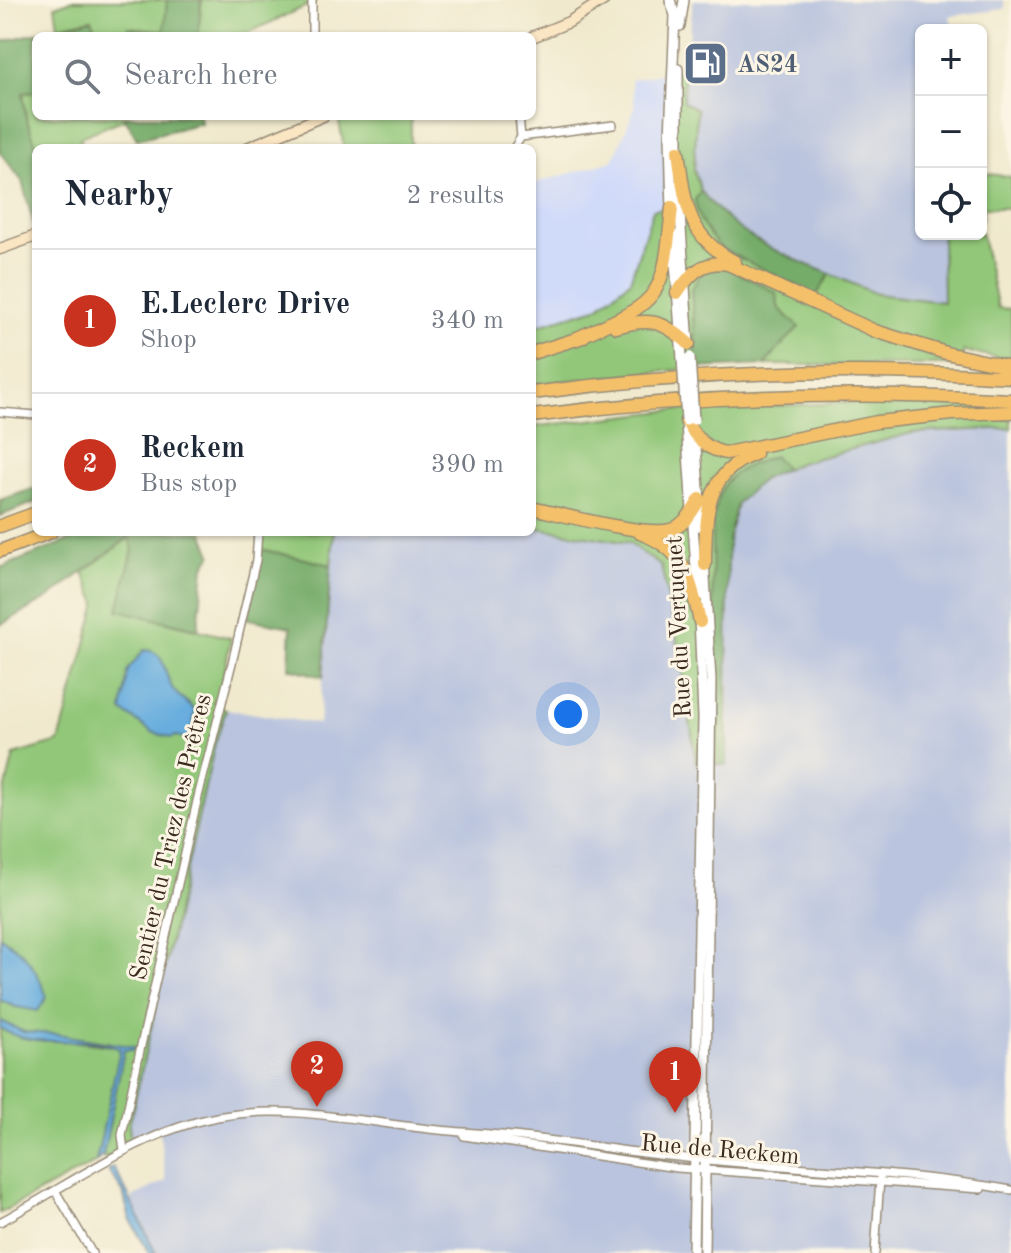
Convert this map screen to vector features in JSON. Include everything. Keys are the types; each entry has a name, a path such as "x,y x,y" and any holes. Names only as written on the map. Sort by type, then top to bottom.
{"highway":[{"path":"678,151 687,208 700,235 724,256 794,294"},
{"path":"577,338 635,312 653,295 665,265 672,207"},
{"path":"677,293 701,267 723,263 885,335 959,357 1011,367"},
{"path":"536,352 645,321 661,323 685,349"},
{"path":"536,393 654,380 791,373 1011,377"},
{"path":"536,416 644,404 771,396 907,395 1011,400"},
{"path":"690,420 695,436 711,449 726,453 877,422 1011,412"},
{"path":"705,565 707,512 722,477 739,461 805,437"},
{"path":"536,509 618,526 667,531 681,524 700,499"},
{"path":"0,526 32,514"},
{"path":"618,526 656,540 678,557 691,582 700,622"},
{"path":"0,551 39,536"},
{"path":"22,542 46,536"}],"main road":[{"path":"548,30 591,0"},
{"path":"536,35 569,22 604,0"},
{"path":"256,144 311,120"},
{"path":"0,249 32,237"}],"street":[{"path":"312,0 312,32"},
{"name":"Rue du Vertuquet","path":"670,0 675,15 670,137 672,207 677,293 685,349"},
{"name":"Rue du Vertuquet","path":"684,0 679,58 678,151 692,511 700,622 702,780 693,1253"},
{"path":"517,144 521,137 519,120"},
{"path":"521,137 613,125"},
{"path":"0,412 32,415"},
{"name":"Rue du Vertuquet","path":"695,436 711,680 704,1253"},
{"name":"Sentier du Triez des Prêtres","path":"124,1151 122,1135 142,1041 236,648 256,560 258,536"},
{"name":"Rue de Reckem","path":"0,1222 124,1151 187,1124 254,1112 305,1113 427,1129 514,1136 693,1164 880,1176 1011,1191"},
{"path":"875,1253 880,1176"},
{"path":"56,1192 92,1253"}],"shaded area":[{"path":"693,0 1004,0 1005,9 950,16 952,24 915,24 915,240 942,240 943,302 876,294 796,260 737,230 718,213 701,191 694,170 697,109 683,103"},
{"path":"667,72 665,208 653,210 630,281 597,308 536,326 536,183 613,161 635,107 631,80"},
{"path":"1011,428 1011,1253 156,1253 132,1197 166,1181 159,1128 131,1143 129,1126 215,743 226,709 319,724 334,536 536,536 536,528 629,543 661,566 681,658 727,765 728,542 737,503 763,479 799,463 912,433"}],"green space":[{"path":"72,0 167,0 165,31 128,27 125,32 97,32 92,19 58,26 55,6"},
{"path":"167,0 201,0 198,32 126,32 128,27 164,31"},
{"path":"202,0 315,0 250,32 198,32"},
{"path":"92,19 97,32 40,32"},
{"path":"32,34 32,92 23,93 26,117 36,144 32,144 32,218 22,181 0,152 0,42"},
{"path":"684,69 683,102 697,109 694,170 701,191 695,200 734,256 815,296 830,274 876,294 943,302 942,240 983,240 998,308 1011,309 1011,360 964,351 958,365 764,365 798,326 778,307 691,289 697,368 536,384 536,326 597,308 630,281 653,210 665,208 667,72"},
{"path":"32,92 32,120 122,120 80,137 82,144 36,144 26,117 23,93"},
{"path":"126,120 201,120 201,123 137,139"},
{"path":"339,120 411,120 411,144 343,144"},
{"path":"987,174 1011,177 1011,208 987,208"},
{"path":"701,191 743,232 830,274 816,296 722,249 698,214 695,200"},
{"path":"726,266 777,293 778,307 799,327 764,365 697,368 691,289 703,271"},
{"path":"866,402 982,405 988,418 1011,419 1011,428 912,433 786,469 774,457 728,479 714,764 696,763 681,658 661,566 629,543 536,528 536,427 673,410"},
{"path":"774,456 786,469 763,479 737,503 728,542 727,765 714,764 712,522 724,485 731,477 748,466"},
{"path":"32,489 32,504 0,516 0,500"},
{"path":"80,536 205,536 212,554 204,567 198,629 118,610 133,549 129,537 47,599 0,625 0,568"},
{"path":"261,536 334,536 331,565 260,549"},
{"path":"130,537 133,549 119,610 231,638 218,706 226,709 215,743 129,1126 131,1143 105,1159 103,1155 124,1050 135,1047 23,1032 0,1021 0,1000 16,1007 9,942 0,937 0,811 14,755 59,742 97,603 83,572"},
{"path":"260,549 331,565 323,677 289,668 291,627 248,619"},
{"path":"0,1028 25,1038 118,1047 121,1052 96,1162 0,1213"}],"water":[{"path":"144,650 158,655 172,687 195,711 190,748 185,738 152,732 122,711 128,670"},
{"path":"0,937 24,955 39,978 47,997 38,1011 0,1000"},
{"path":"0,1021 24,1032 135,1047 134,1050 124,1050 103,1155 96,1162 120,1049 90,1042 29,1039 0,1028"},
{"path":"113,1167 156,1253 149,1253 130,1219 123,1192 108,1170"}],"place":[{"name":"AS24","path":"706,64"},
{"name":"Reckem","path":"317,1107"},
{"name":"E.Leclerc Drive","path":"675,1113"}]}
